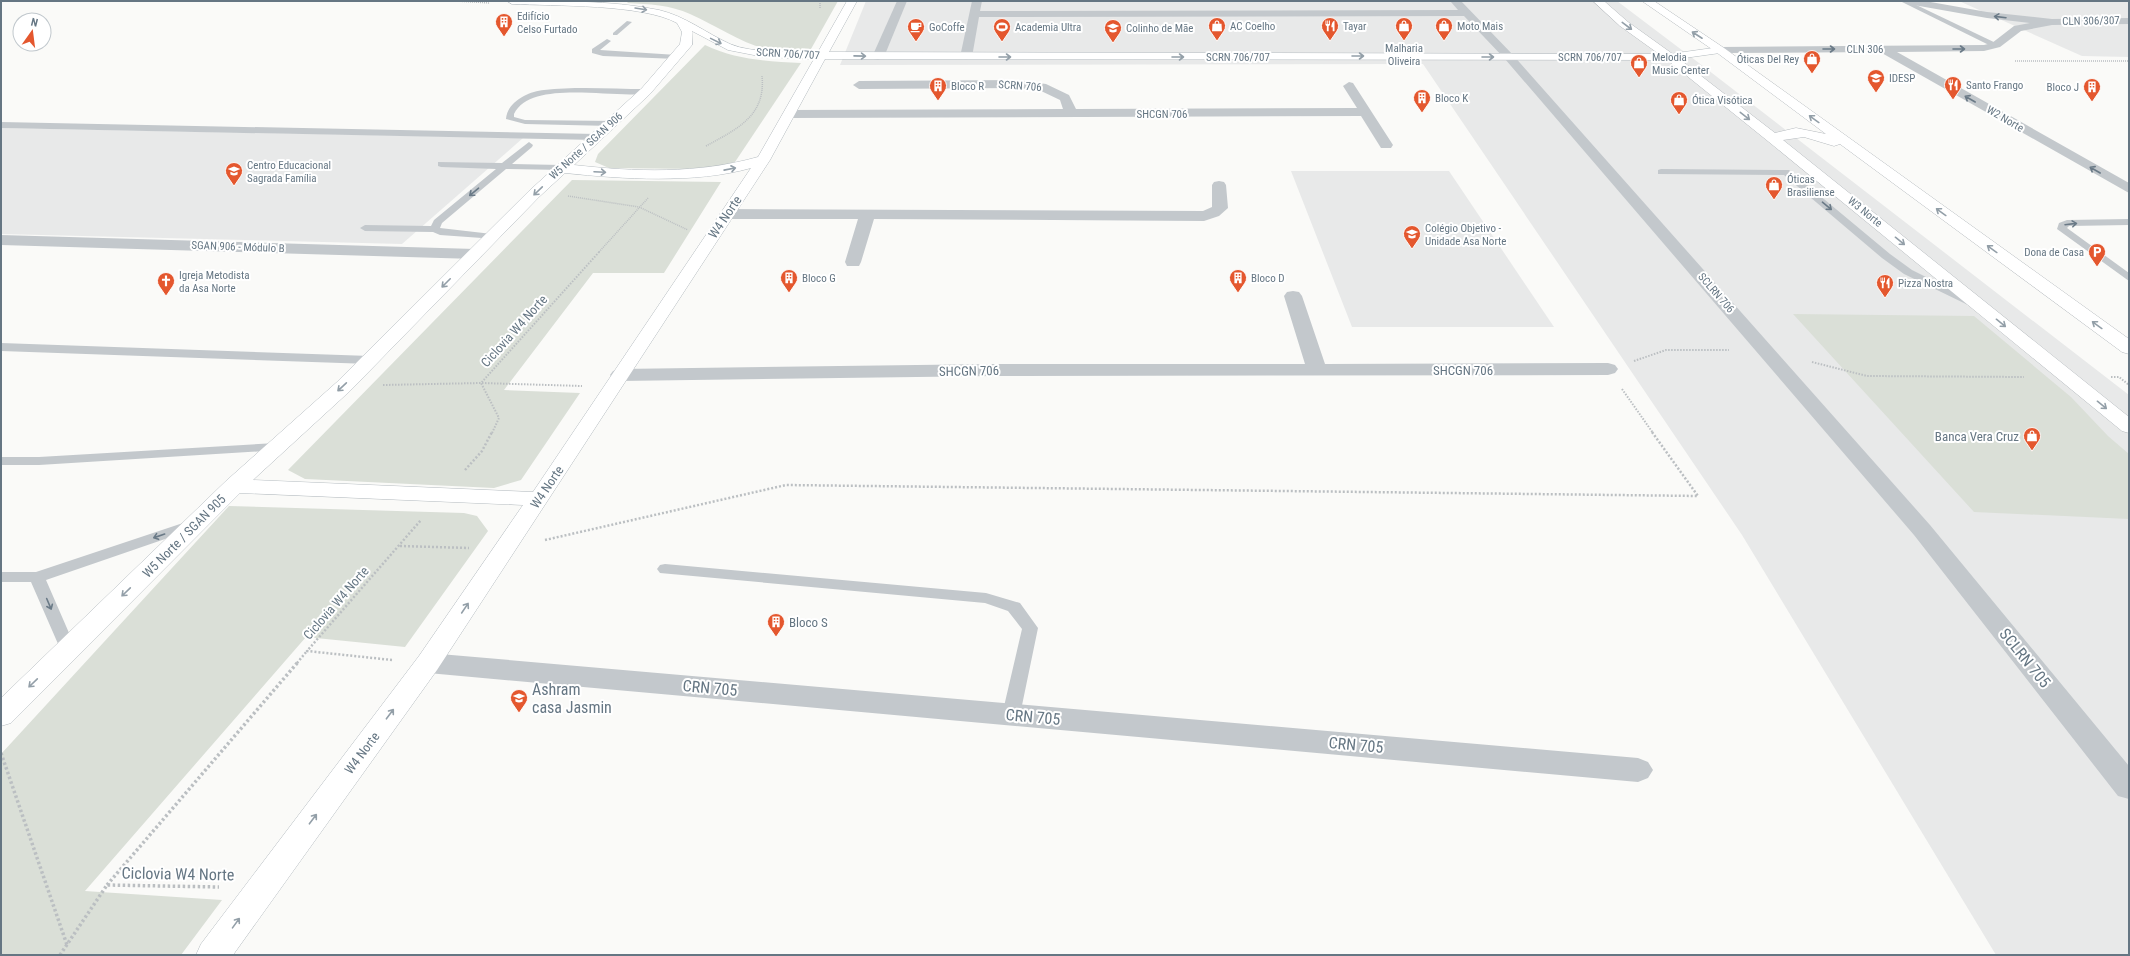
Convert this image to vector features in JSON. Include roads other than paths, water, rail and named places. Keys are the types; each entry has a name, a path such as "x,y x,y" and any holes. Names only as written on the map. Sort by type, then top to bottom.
{"main road":[{"path":"512,1 626,4 656,12 682,22"},
{"name":"W4 Norte","path":"213,955 428,663 539,499 763,160 852,1"},
{"name":"W3 Norte","path":"1598,1 1624,24 1670,57 1774,139 2129,427"},
{"path":"1648,1 1720,50 2129,348"},
{"name":"SCRN 706/707","path":"682,22 728,47 764,54 966,57 1670,57"},
{"name":"W5 Norte / SGAN 906","path":"370,360 534,194 646,91 686,45 687,32 682,22"},
{"name":"CLN 306","path":"1670,57 1720,50"},
{"path":"1774,139 1786,133 1823,136 1879,167"},
{"path":"561,168 598,172 697,174 732,169 763,160"},
{"name":"W5 Norte / SGAN 905","path":"1,715 234,486 344,386 370,360"},
{"path":"234,486 539,499"}],"street":[{"path":"878,56 902,1"},
{"path":"966,57 977,1"},
{"path":"1455,1 1509,57"},
{"path":"1908,1 1987,15 2052,22"},
{"path":"1941,6 1984,26"},
{"path":"974,14 1466,13"},
{"name":"CLN 306/307","path":"2052,22 2129,21"},
{"name":"CLN 306","path":"1720,50 1984,48 1996,45 2002,35 2018,28 2052,22"},
{"name":"W2 Norte","path":"1882,48 2129,190"},
{"name":"SCLRN 706","path":"1509,57 1922,530"},
{"name":"SCRN 706","path":"859,85 1018,84 1042,86 1065,98 1071,114"},
{"path":"1349,86 1367,112 1386,145"},
{"name":"SHCGN 706","path":"788,114 1367,112"},
{"path":"727,214 867,216 1204,216 1214,213 1220,208 1219,185"},
{"path":"853,262 867,216"},
{"name":"SGAN 906 - Módulo B","path":"1,240 475,254"},
{"path":"1293,296 1317,370"},
{"name":"SHCGN 706","path":"616,381 994,370 1608,370"},
{"name":"SCLRN 705","path":"1922,530 2129,787"},
{"name":"CRN 705","path":"428,663 1638,770"}],"lane":[{"path":"1904,1 1996,45"},
{"path":"615,34 629,22"},
{"path":"607,41 595,51 603,54 677,57"},
{"path":"611,123 525,122 510,119 509,115 511,111 532,95 544,92 646,91"},
{"path":"1,125 596,137"},
{"path":"435,229 438,222 529,145"},
{"path":"441,164 561,168"},
{"path":"1660,172 1786,172 1886,256 1908,272 1982,307"},
{"path":"2129,222 2067,224 2063,225 2062,229 2129,278"},
{"path":"365,228 435,229 440,232 492,237"},
{"path":"1,347 370,360"},
{"path":"1,461 39,461 276,447"},
{"path":"1,577 37,577 196,524"},
{"path":"665,569 986,598 1014,607 1030,628 1011,715"},
{"path":"37,577 68,649"}],"place":[{"name":"Edifício Celso Furtado","path":"504,37"},
{"name":"AC Coelho","path":"1217,41"},
{"name":"Tayar","path":"1330,41"},
{"name":"Malharia Oliveira","path":"1404,41"},
{"name":"Moto Mais","path":"1444,41"},
{"name":"GoCoffe","path":"916,42"},
{"name":"Academia Ultra","path":"1002,42"},
{"name":"Colinho de Mãe","path":"1113,43"},
{"name":"Óticas Del Rey","path":"1812,74"},
{"name":"Melodia Music Center","path":"1639,78"},
{"name":"IDESP","path":"1876,93"},
{"name":"Santo Frango","path":"1953,100"},
{"name":"Bloco R","path":"938,101"},
{"name":"Bloco J","path":"2092,102"},
{"name":"Bloco K","path":"1422,113"},
{"name":"Ótica Visótica","path":"1679,115"},
{"name":"Centro Educacional Sagrada Família","path":"234,186"},
{"name":"Óticas Brasiliense","path":"1774,200"},
{"name":"Colégio Objetivo - Unidade Asa Norte","path":"1412,249"},
{"name":"Dona de Casa","path":"2097,267"},
{"name":"Bloco G","path":"789,293"},
{"name":"Bloco D","path":"1238,293"},
{"name":"Igreja Metodista da Asa Norte","path":"166,296"},
{"name":"Pizza Nostra","path":"1885,298"},
{"name":"Banca Vera Cruz","path":"2032,451"},
{"name":"Bloco S","path":"776,637"},
{"name":"Ashram casa Jasmin","path":"519,713"}]}
